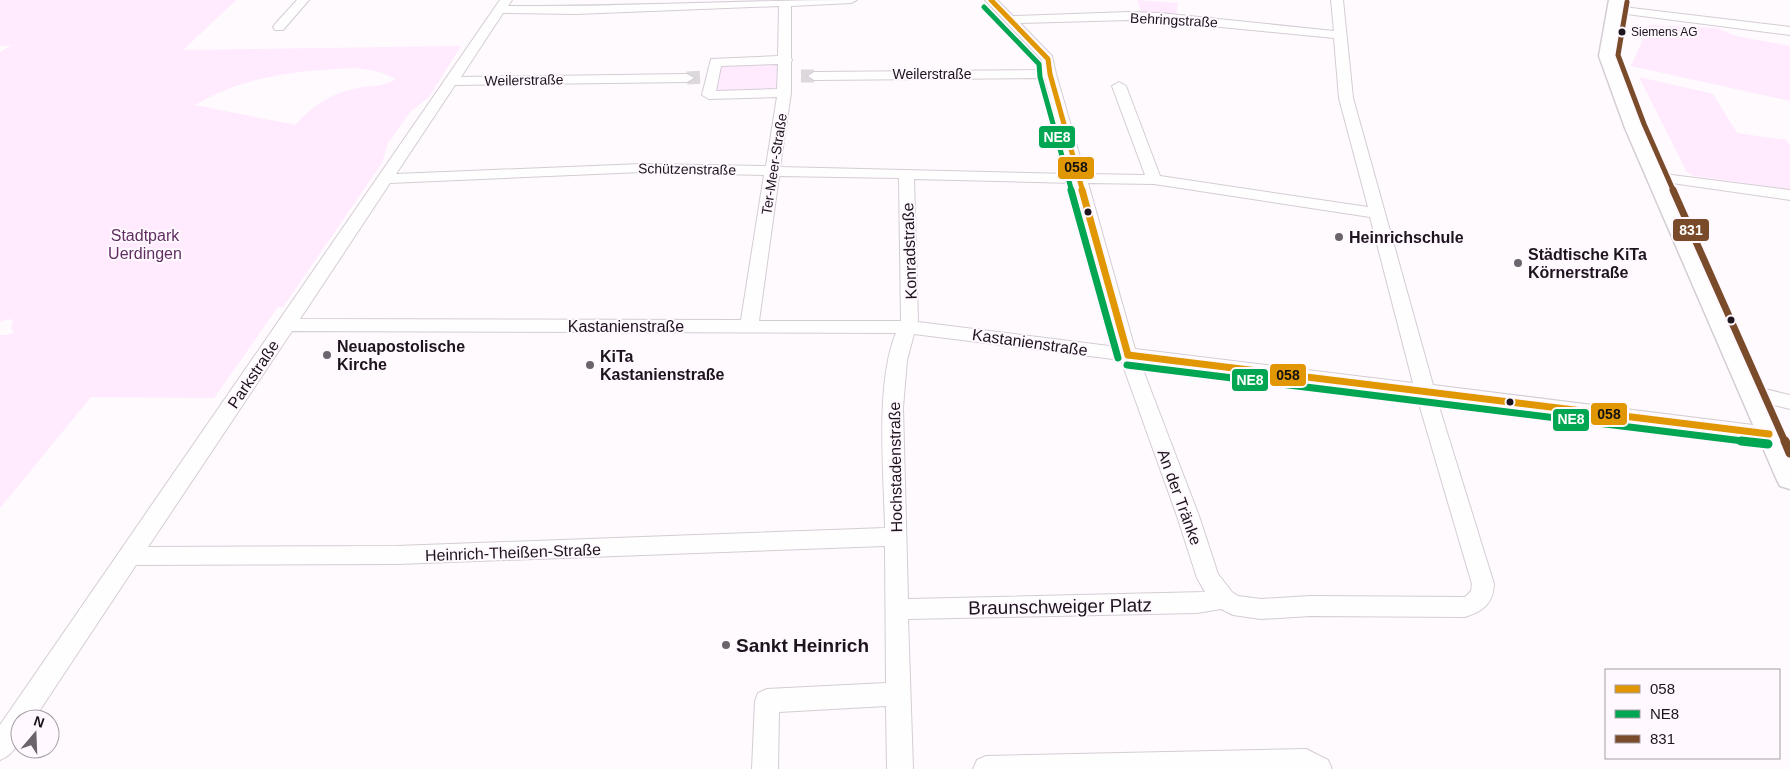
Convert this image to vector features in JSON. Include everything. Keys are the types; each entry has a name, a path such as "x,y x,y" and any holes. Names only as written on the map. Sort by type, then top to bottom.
{"main road":[{"path":"1616,5 1608,56 1656,177 1790,478"}],"street":[{"path":"279,27 303,0"},
{"path":"503,4 576,10 851,0"},
{"name":"An der Tränke","path":"991,0 1048,59 1050,74 1078,178 1128,355 1188,516 1208,578 1224,599"},
{"path":"1224,599 1233,605 1261,609 1310,606 1451,609 1465,608 1473,604 1482,595 1483,584 1425,392 1346,98 1338,35 1337,0"},
{"name":"Ter-Meer-Straße","path":"749,326 784,93 786,60 785,2"},
{"name":"Parkstraße","path":"0,747 503,4"},
{"path":"1616,5 1790,30"},
{"name":"Behringstraße","path":"1010,20 1129,16 1178,18 1338,35"},
{"path":"784,93 709,94 708,77 714,62 786,60"},
{"name":"Weilerstraße","path":"785,77 1050,74"},
{"name":"Weilerstraße","path":"451,81 687,78"},
{"path":"1118,86 1154,180"},
{"name":"Schützenstraße","path":"386,178 642,168 1154,180 1376,213"},
{"name":"Konradstraße","path":"906,173 911,318 907,327"},
{"path":"1656,177 1790,195"},
{"name":"Kastanienstraße","path":"286,325 907,327 1769,434"},
{"name":"Hochstadenstraße","path":"900,769 896,609 894,383 907,327"},
{"path":"1752,393 1790,402"},
{"name":"Heinrich-Theißen-Straße","path":"129,556 397,555 895,537"},
{"name":"Braunschweiger Platz","path":"896,609 1197,603 1224,599"},
{"path":"765,769 767,701 899,694"},
{"path":"986,769 1306,762 1316,767"}],"green space":[{"name":"Stadtpark Uerdingen","path":"0,0 236,0 183,50 461,46 429,97 411,111 388,143 382,163 283,307 278,307 214,398 91,397 0,508 0,335 15,332 11,329 13,320 8,319 0,322 0,52 12,45 0,46","holes":["358,68 380,72 396,79 392,82 349,90 332,96 308,112 295,125 195,105 234,87 274,76 316,70"]},
{"path":"1137,0 1178,3 1176,16 1143,15"},
{"path":"1649,25 1717,28 1736,36 1790,46 1790,101 1631,66"},
{"path":"781,62 779,91 715,92 720,63"},
{"path":"1639,77 1713,94 1737,133 1786,140 1790,146 1790,189 1694,176 1687,172"}],"tunnel":[{"path":"801,76 814,76"},
{"path":"687,78 704,77"}],"transit line":[{"name":"058","path":"991,0 1048,59 1050,74 1128,355"},
{"name":"831","path":"1627,2 1618,55 1644,124 1790,453"},
{"name":"NE8","path":"984,7 1039,64 1040,77 1118,358"},
{"name":"058","path":"1128,355 1769,434"},
{"name":"NE8","path":"1127,365 1768,444"}],"place":[{"name":"Siemens AG","path":"1622,32"},
{"name":"Heinrichschule","path":"1339,237"},
{"name":"Städtische KiTa Körnerstraße","path":"1518,263"},
{"name":"Neuapostolische Kirche","path":"327,355"},
{"name":"KiTa Kastanienstraße","path":"590,365"},
{"name":"Sankt Heinrich","path":"726,645"}]}
